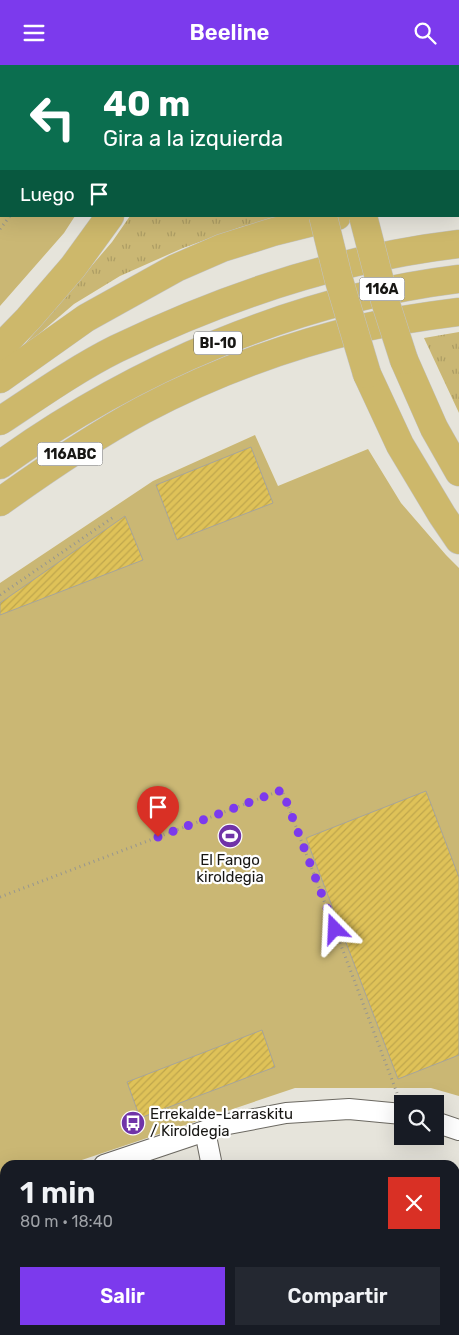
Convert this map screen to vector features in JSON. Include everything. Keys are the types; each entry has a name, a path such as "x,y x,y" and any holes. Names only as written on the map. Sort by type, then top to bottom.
{"highway":[{"path":"0,348 73,267 109,217"},
{"path":"323,217 338,277 367,374 400,445 459,540"},
{"path":"0,379 86,318 176,268 222,248 273,232 333,217"},
{"name":"116A","path":"363,217 385,301 404,360 434,427 459,472"},
{"name":"BI-10","path":"0,421 50,388 115,350 207,309 310,273 430,247 459,244"},
{"name":"BI-10","path":"0,465 73,417 130,384 212,345 326,305 459,279"},
{"name":"116ABC","path":"0,502 81,447 143,411 218,375 288,350 362,328 459,312"}],"street":[{"path":"119,1160 223,1125 286,1113 394,1108"},
{"path":"444,1125 459,1130"},
{"path":"205,1131 211,1160"}],"path":[{"path":"0,229 9,217"},
{"path":"0,595 115,516"},
{"path":"0,897 282,790 396,1095"}],"green space":[{"path":"0,217 74,217 64,233 0,306"},
{"path":"129,217 278,217 241,227 183,248 120,276 74,304 18,352 112,242"},
{"path":"459,332 459,413 424,338"},
{"name":"El Fango kiroldegia","path":"255,435 278,486 368,449 401,503 459,568 459,1096 431,1088 295,1088 82,1160 0,1160 0,583 153,481"}],"building":[{"path":"251,447 273,503 177,540 156,485"},
{"path":"125,516 143,560 0,615 0,603"},
{"path":"426,791 459,877 459,1055 398,1079 306,838"},
{"path":"262,1030 275,1067 140,1118 127,1082"}],"place":[{"name":"El Fango kiroldegia","path":"230,836"},
{"name":"Errekalde-Larraskitu / Kiroldegia","path":"133,1123"}],"route":[{"path":"158,837 282,790 335,929"}]}
